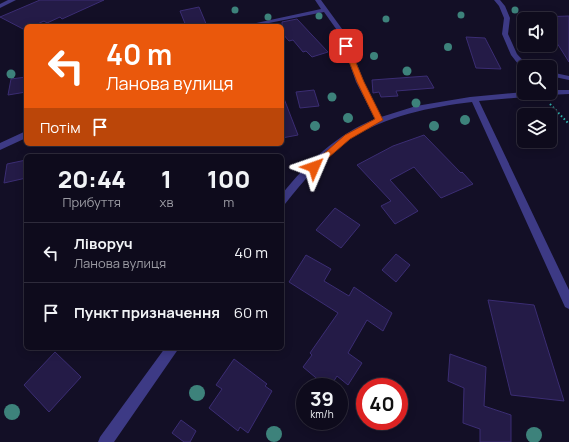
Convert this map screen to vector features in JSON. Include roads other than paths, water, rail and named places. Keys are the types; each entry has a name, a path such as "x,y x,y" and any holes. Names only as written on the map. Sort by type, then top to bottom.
{"street":[{"path":"0,6 13,0"},
{"path":"318,0 342,34 360,82 380,120"},
{"path":"497,0 502,6 507,18 505,34 514,55 519,60"},
{"path":"255,24 325,10"},
{"path":"557,75 569,78"},
{"path":"557,93 569,92"},
{"path":"284,198 293,187 324,157 348,137 380,120 414,110 441,105 517,95"},
{"path":"475,100 569,303"},
{"path":"0,147 24,135"},
{"path":"105,442 172,350"}]}
